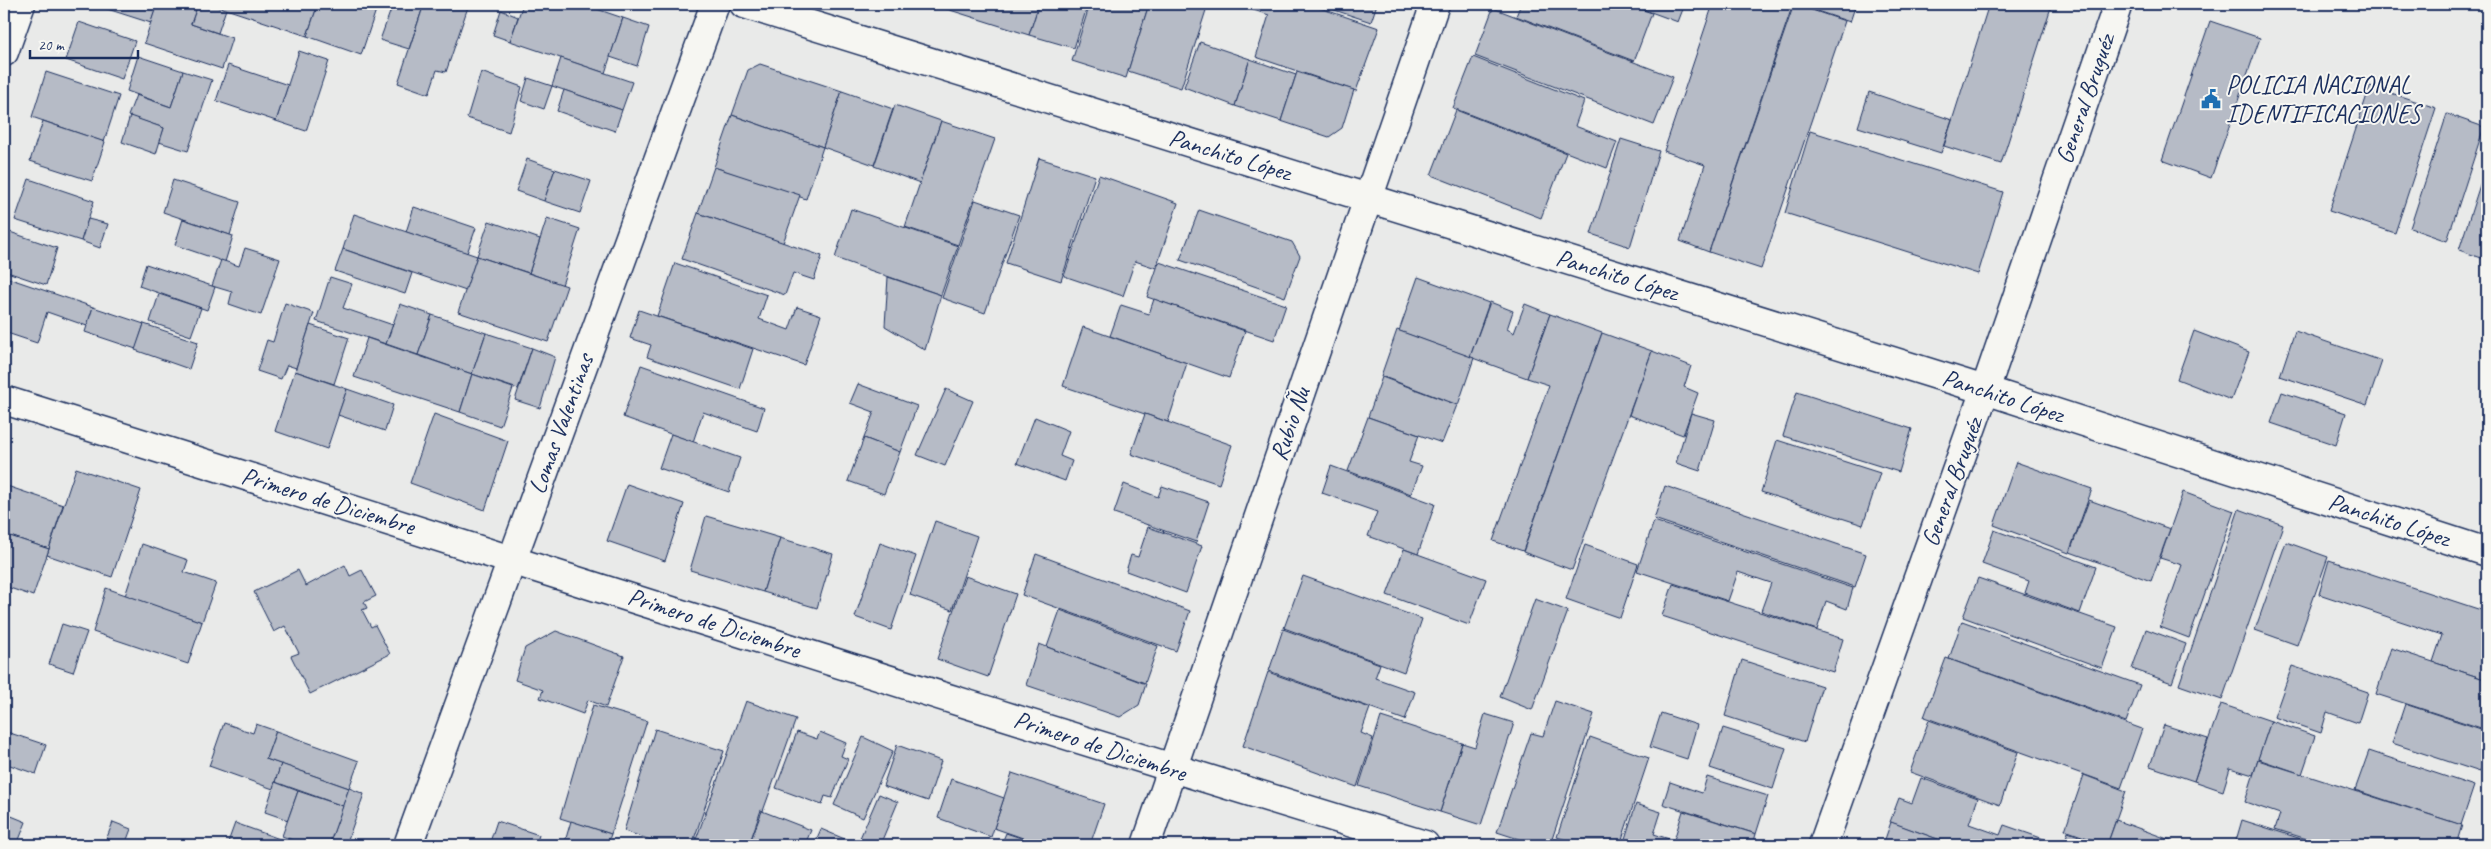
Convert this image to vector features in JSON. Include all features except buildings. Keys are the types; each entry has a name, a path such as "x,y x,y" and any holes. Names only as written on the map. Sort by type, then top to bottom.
{"street":[{"path":"4,52 21,4"},
{"name":"Lomas Valentinas","path":"408,845 715,4"},
{"name":"Panchito López","path":"744,4 1985,390 2487,552"},
{"name":"Rubio Ñu","path":"1146,845 1435,4"},
{"name":"General Bruguéz","path":"1823,845 1985,390 2118,4"},
{"name":"Primero de Diciembre","path":"4,400 512,558 1172,769 1425,845"}],"place":[{"name":"POLICIA NACIONAL IDENTIFICACIONES","path":"2211,99"}]}
